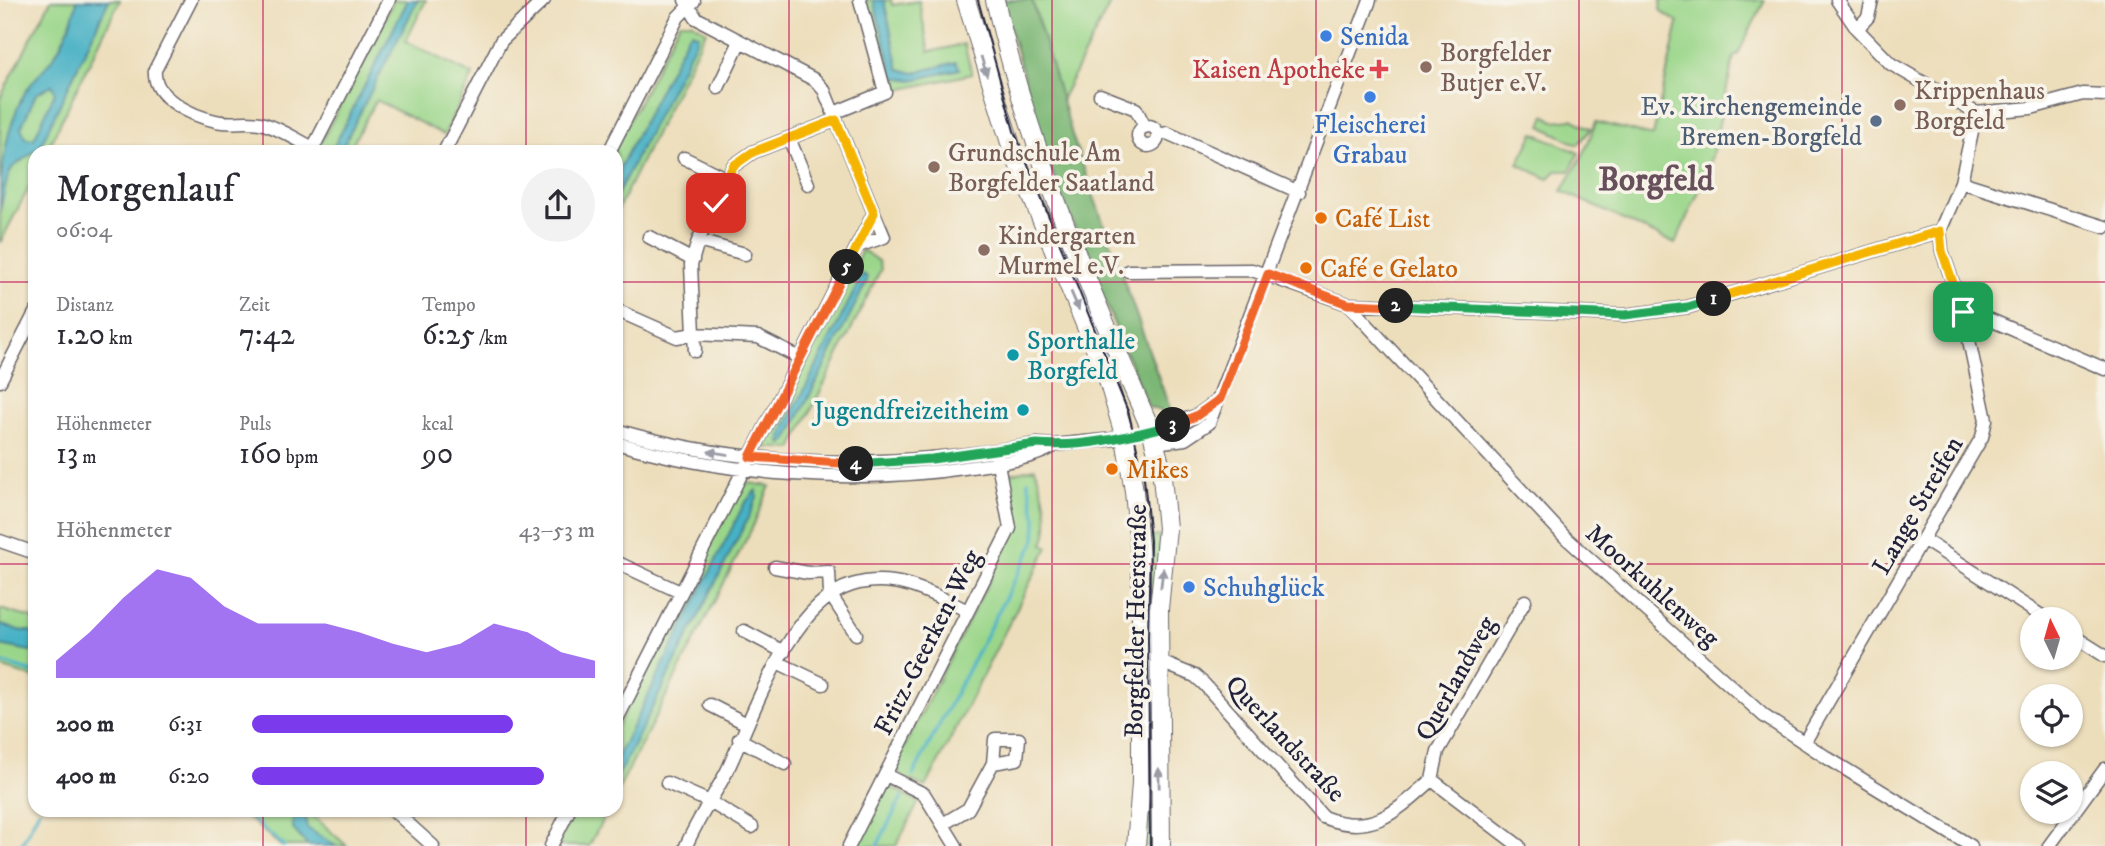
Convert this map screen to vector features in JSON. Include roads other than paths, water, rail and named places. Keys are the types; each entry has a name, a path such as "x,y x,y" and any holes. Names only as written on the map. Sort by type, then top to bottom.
{"main road":[{"name":"Borgfelder Heerstraße","path":"966,0 1012,149 1107,377 1125,439 1134,491 1141,568 1141,783 1136,846"},
{"name":"Borgfelder Heerstraße","path":"995,0 1031,136 1153,437 1167,528 1158,609 1161,846"},
{"path":"1125,439 1153,437"}],"street":[{"path":"191,0 155,70 154,80 158,88 187,111 218,122 267,125 303,145"},
{"path":"315,145 389,0"},
{"path":"448,145 501,41 544,0"},
{"path":"695,351 693,260 698,241 733,166 753,152 789,138 885,92 860,0"},
{"path":"1153,437 1196,416 1220,399 1370,0"},
{"path":"1837,0 1857,29 1891,64 1976,113 2031,108 2083,94 2105,95"},
{"path":"1857,29 1868,17 1872,0"},
{"path":"689,2 696,18 815,80 824,90 884,237 858,246"},
{"path":"613,145 678,17 689,2"},
{"path":"718,88 740,41"},
{"path":"1100,95 1136,109 1145,127 1152,127 1158,135 1167,133 1299,192"},
{"path":"1128,271 1238,269 1268,274 1348,304 1595,315 1658,312 1688,307 1940,231 1961,182 1976,113"},
{"path":"789,138 808,184"},
{"path":"684,159 727,179"},
{"path":"1961,182 2105,227"},
{"path":"623,707 874,213"},
{"name":"Lange Streifen","path":"1804,743 1983,437 1986,421 1963,312 1942,251 1940,231"},
{"path":"649,237 693,260"},
{"path":"698,241 745,254"},
{"name":"Moorkuhlenweg","path":"1348,304 1564,536 1764,716 1971,846"},
{"path":"1963,312 1979,315 2105,369"},
{"path":"623,313 677,337 694,334 758,337 800,358"},
{"path":"0,381 28,327"},
{"path":"623,432 747,464"},
{"path":"623,445 692,462 867,464 997,457 1037,444 1125,439"},
{"name":"Fritz-Geerken-Weg","path":"849,846 1010,528 997,457"},
{"path":"1924,540 2028,607"},
{"path":"0,541 28,551"},
{"path":"623,565 680,592"},
{"path":"775,567 808,573 829,572 830,594 856,634"},
{"path":"686,846 782,658 815,607 830,594 852,585 874,581 901,582 921,588 968,611"},
{"name":"Querlandweg","path":"1433,780 1438,751 1525,601"},
{"path":"744,631 823,684"},
{"path":"2083,642 2105,656"},
{"name":"Querlandstraße","path":"1158,661 1195,676 1204,684 1323,817 1338,822 1370,823 1394,814 1433,780"},
{"path":"709,705 747,724"},
{"path":"739,739 785,764"},
{"path":"943,824 968,808 993,763"},
{"path":"2049,846 2105,769"},
{"path":"886,775 923,794 956,846"},
{"path":"1433,780 1518,846"},
{"path":"667,783 710,802 752,827"},
{"path":"401,817 433,846"},
{"path":"551,846 566,817"}],"water":[{"path":"77,0 109,0 41,145 28,145 28,156 12,168 0,210 5,150 18,107 27,90 53,58 66,34","holes":["52,85 55,92 34,139 26,138 21,128 36,94"]},
{"path":"408,0 418,0 344,145 335,145"},
{"path":"873,0 884,0 899,69 914,73 956,62 960,69 913,80 894,77"},
{"path":"693,32 698,35 623,183 623,161 688,35"},
{"path":"863,274 867,281 788,439 782,444 780,442 784,430"},
{"path":"756,490 757,497 749,516 623,766 623,745 744,504"},
{"path":"0,624 28,631 28,651 0,645"},
{"path":"293,817 305,817 307,828 336,846 308,846 293,829"}],"waterway":[{"path":"913,775 1035,541 1036,519 1028,481"},
{"path":"0,662 28,671"},
{"path":"877,846 902,797"},
{"path":"21,846 36,817"},
{"path":"249,817 284,846"}],"tram line":[{"path":"978,0 1014,131 1129,414 1144,478 1150,541 1150,846"}],"place":[{"name":"Senida","path":"1326,36"},
{"name":"Borgfelder Butjer e.V.","path":"1426,67"},
{"name":"Kaisen Apotheke","path":"1379,69"},
{"name":"Fleischerei Grabau","path":"1370,97"},
{"name":"Krippenhaus Borgfeld","path":"1900,105"},
{"name":"Ev. Kirchengemeinde Bremen-Borgfeld","path":"1876,121"},
{"name":"Grundschule Am Borgfelder Saatland","path":"934,167"},
{"name":"Café List","path":"1321,218"},
{"name":"Kindergarten Murmel e.V.","path":"984,250"},
{"name":"Café e Gelato","path":"1306,268"},
{"name":"Sporthalle Borgfeld","path":"1013,355"},
{"name":"Jugendfreizeitheim","path":"1023,410"},
{"name":"Mikes","path":"1112,469"},
{"name":"Schuhglück","path":"1189,587"}],"district":[{"name":"Borgfeld","path":"1656,178"}]}
